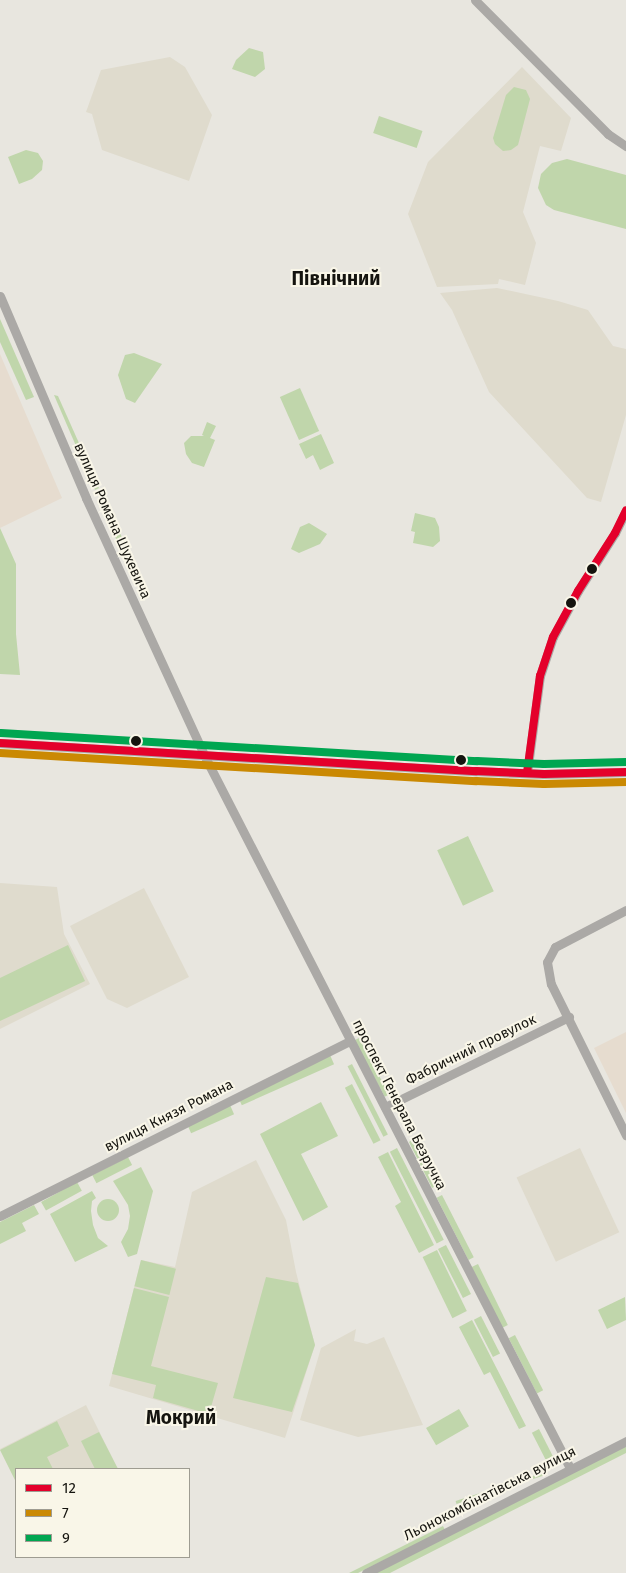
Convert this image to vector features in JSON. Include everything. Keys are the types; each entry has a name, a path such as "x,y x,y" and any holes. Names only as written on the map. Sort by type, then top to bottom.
{"street":[{"path":"475,0 608,134 626,146"},
{"name":"вулиця Романа Шухевича","path":"0,296 86,498 204,755"},
{"path":"527,773 540,676 553,637 578,590 615,533 626,510"},
{"path":"0,743 527,773 626,772"},
{"name":"проспект Генерала Безручка","path":"204,755 570,1468"},
{"path":"626,910 555,947 548,962 551,984 626,1135"},
{"name":"Фабричний провулок","path":"385,1107 569,1017"},
{"name":"вулиця Князя Романа","path":"0,1216 350,1041"},
{"name":"Льонокомбінатівська вулиця","path":"366,1573 626,1441"}],"shaded area":[{"path":"170,57 185,67 212,115 189,181 102,150 92,114 86,112 101,70"},
{"path":"522,67 571,118 561,151 540,146 523,212 536,243 525,285 499,279 498,284 437,287 408,214 428,162"},
{"path":"497,288 558,301 588,310 613,346 626,349 626,415 601,502 587,498 489,392 452,310 440,293"},
{"path":"0,354 62,498 0,528"},
{"path":"0,883 57,887 64,934 90,984 0,1029"},
{"path":"144,888 189,977 127,1008 107,999 70,926"},
{"path":"626,1032 626,1113 594,1048"},
{"path":"580,1148 619,1232 556,1262 517,1178"},
{"path":"256,1160 286,1220 296,1272 315,1345 285,1438 109,1386 141,1260 175,1267 192,1192"},
{"path":"356,1329 354,1341 367,1344 384,1337 423,1425 358,1437 300,1420 321,1348"},
{"path":"86,1405 118,1468 15,1468 15,1480 0,1449"}],"green space":[{"path":"249,48 263,52 265,69 255,77 232,69 236,60"},
{"path":"514,87 526,90 530,99 518,145 511,150 503,151 495,144 493,138 506,95"},
{"path":"379,116 422,131 417,148 373,133"},
{"path":"26,150 38,153 43,161 42,170 32,179 19,184 8,157"},
{"path":"567,159 626,175 626,229 554,210 546,205 538,188 541,174 552,163"},
{"path":"0,319 34,397 26,400 0,342"},
{"path":"134,353 162,364 135,403 126,399 118,375 125,355"},
{"path":"300,388 319,431 299,440 280,397"},
{"path":"54,395 58,396 99,488 95,490"},
{"path":"207,422 216,426 210,438 215,440 204,467 192,463 186,454 184,443 191,436 204,436 202,435"},
{"path":"321,434 334,463 320,470 313,455 306,459 299,444"},
{"path":"104,497 129,553 126,562 99,499"},
{"path":"415,513 435,518 439,527 440,541 433,547 413,543 415,532 411,531"},
{"path":"309,523 327,534 320,544 299,553 291,549 300,527"},
{"path":"0,528 16,564 16,634 20,675 0,674"},
{"path":"468,836 494,891 463,906 437,850"},
{"path":"68,945 85,981 0,1021 0,978"},
{"path":"359,1038 389,1095 385,1097 355,1040"},
{"path":"330,1055 334,1064 242,1105 238,1096"},
{"path":"352,1064 388,1134 383,1137 348,1066"},
{"path":"352,1084 381,1140 373,1144 345,1088"},
{"path":"321,1102 338,1136 301,1154 328,1207 303,1221 260,1134"},
{"path":"230,1105 234,1114 191,1133 187,1124"},
{"path":"413,1139 437,1185 432,1188 409,1142"},
{"path":"397,1148 444,1240 437,1243 390,1152"},
{"path":"388,1152 434,1245 419,1253 395,1206 401,1202 378,1157"},
{"path":"128,1157 132,1165 96,1183 92,1175"},
{"path":"141,1167 153,1191 137,1254 128,1257 121,1242 128,1229 130,1216 128,1205 113,1181"},
{"path":"77,1182 82,1191 46,1211 41,1202"},
{"path":"92,1191 96,1198 92,1201 93,1225 98,1238 108,1246 75,1262 50,1214"},
{"path":"442,1195 474,1257 468,1260 437,1198"},
{"path":"104,1199 112,1199 119,1206 119,1214 112,1221 104,1221 97,1214 97,1206"},
{"path":"34,1205 39,1214 22,1223 26,1231 0,1244 0,1222"},
{"path":"446,1245 471,1294 463,1298 438,1249"},
{"path":"437,1250 467,1311 452,1318 423,1257"},
{"path":"141,1260 176,1269 169,1295 134,1286"},
{"path":"478,1264 508,1325 502,1328 472,1267"},
{"path":"266,1277 298,1283 315,1345 292,1412 233,1398"},
{"path":"134,1288 169,1297 151,1366 218,1383 209,1414 153,1398 156,1385 112,1374"},
{"path":"625,1297 626,1320 607,1329 598,1310"},
{"path":"481,1316 500,1353 493,1357 474,1320"},
{"path":"472,1320 526,1426 519,1429 490,1372 484,1375 459,1327"},
{"path":"515,1335 543,1390 537,1393 509,1338"},
{"path":"459,1409 469,1426 436,1445 426,1428"},
{"path":"57,1421 69,1446 47,1457 52,1468 15,1468 15,1480 0,1450"},
{"path":"539,1429 555,1461 548,1465 532,1433"},
{"path":"99,1432 117,1468 94,1468 81,1441"},
{"path":"626,1446 626,1453 390,1573 376,1573"},
{"path":"545,1472 546,1475 457,1504 456,1501"},
{"path":"443,1526 445,1530 358,1573 349,1573"}],"transit line":[{"name":"12","path":"527,773 540,676 553,637 578,591 615,533 626,510"},
{"name":"9","path":"1,733 477,761 544,764 626,762"},
{"name":"12","path":"0,743 476,771 544,774 626,772"},
{"name":"7","path":"0,753 476,781 544,784 626,782"}],"district":[{"name":"Північний","path":"336,279"},
{"name":"Мокрий","path":"181,1418"}]}
